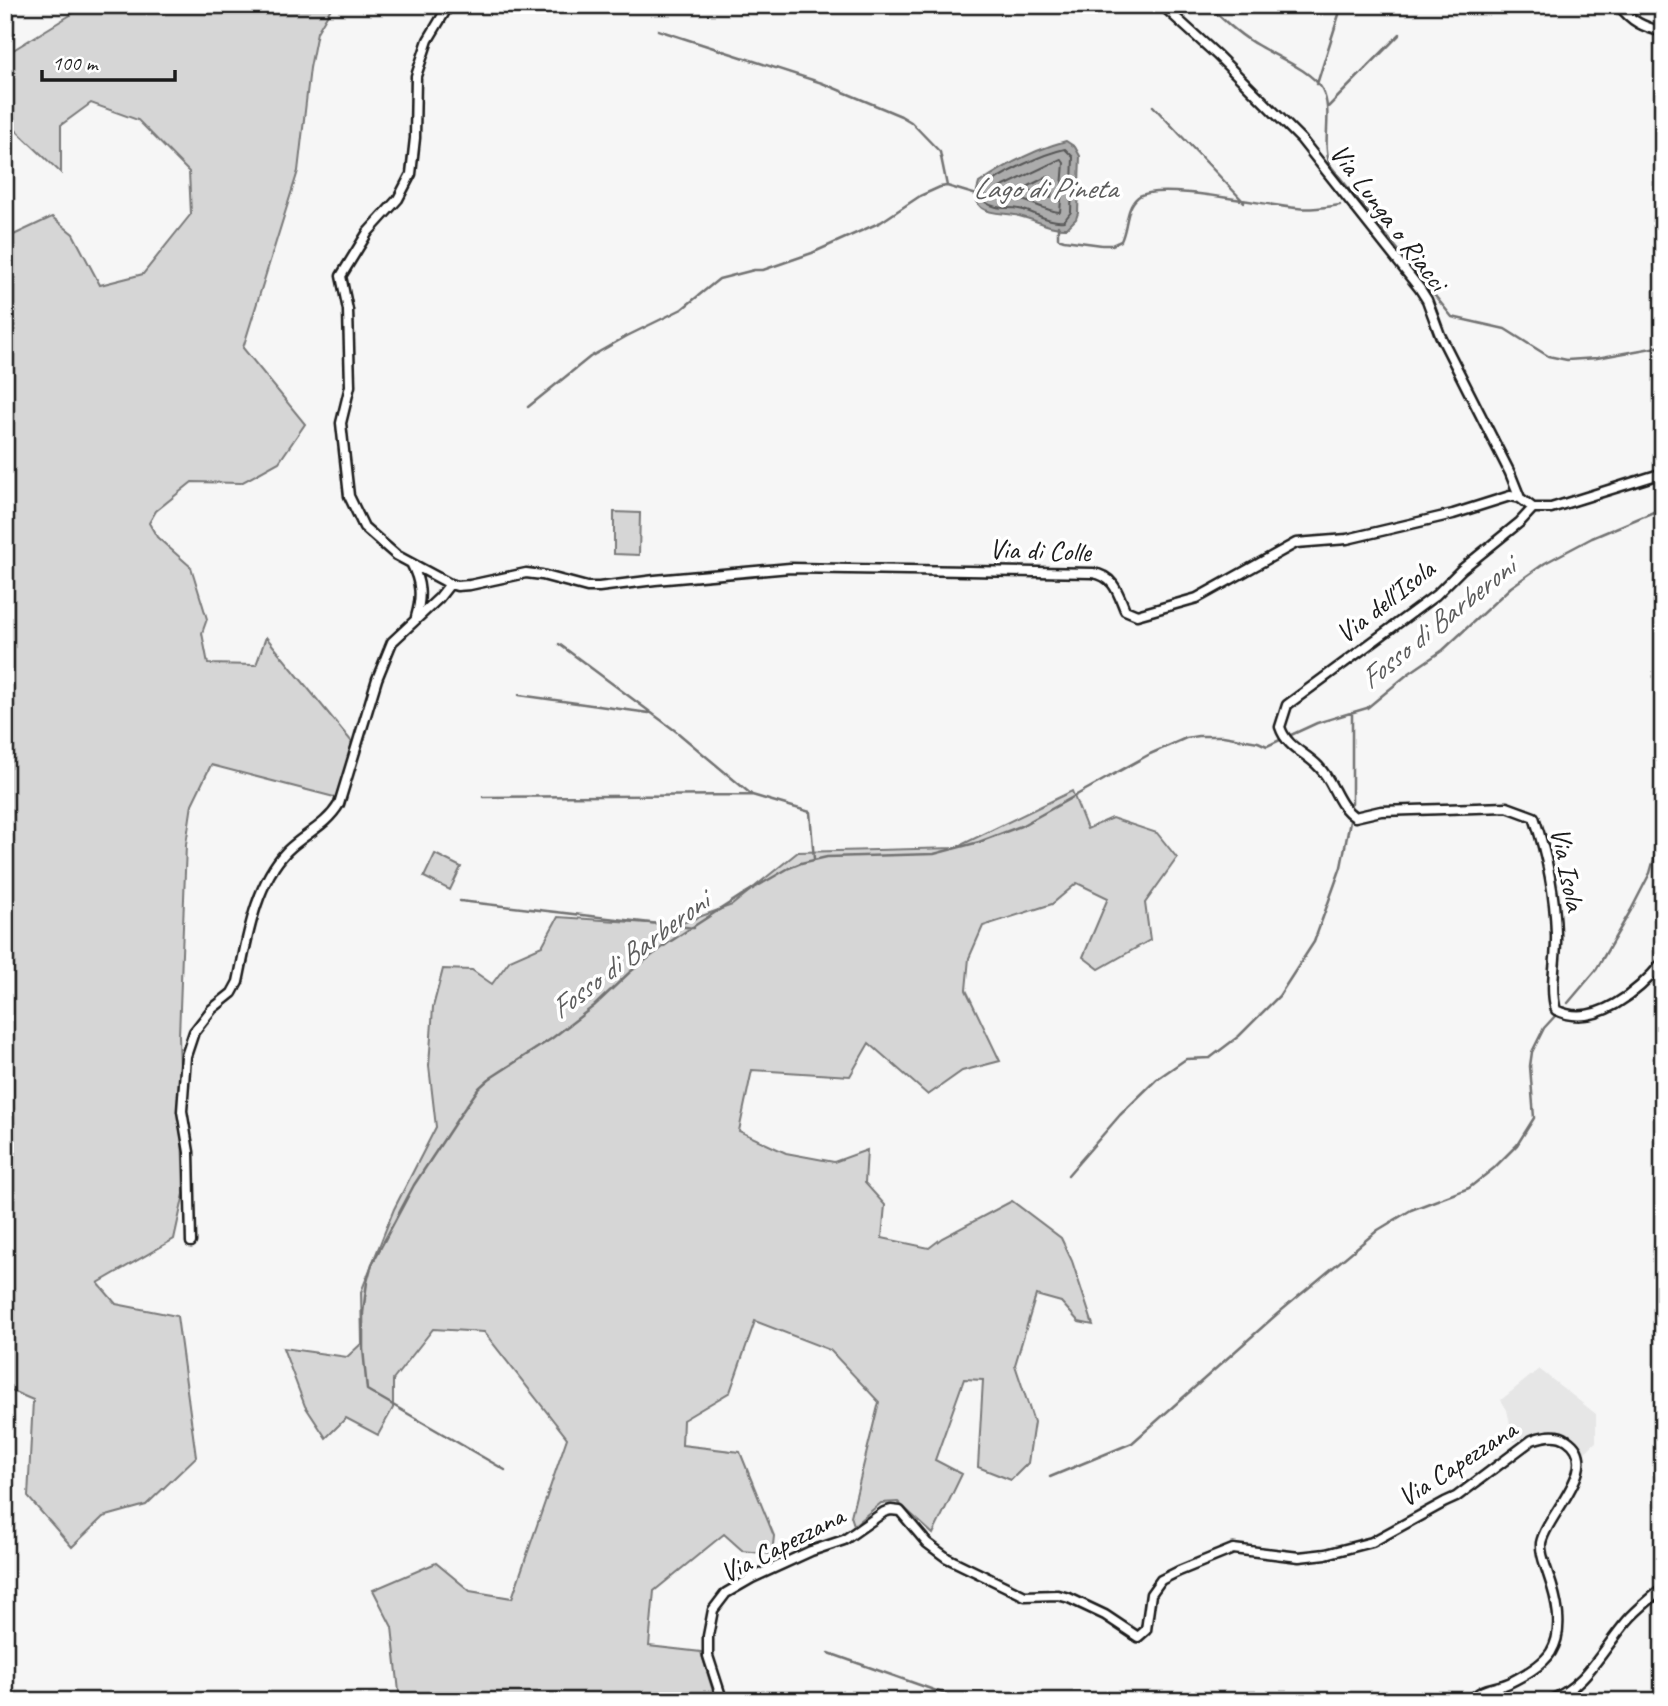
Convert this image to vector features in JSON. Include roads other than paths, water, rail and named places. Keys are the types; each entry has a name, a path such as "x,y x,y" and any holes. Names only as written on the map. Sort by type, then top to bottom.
{"street":[{"path":"191,1242 189,1152 182,1111 186,1056 194,1031 212,1009 232,993 238,982 257,899 284,855 331,817 339,804 377,680 392,642 439,598 450,584 396,555 364,527 349,496 341,423 350,386 348,310 341,276 368,232 398,198 411,174 415,138 416,76 428,40 449,5"},
{"name":"Via Lunga o Riacci","path":"1162,5 1247,84 1301,139 1420,289 1520,498"},
{"path":"1619,5 1628,18 1643,27 1663,32"},
{"path":"1520,498 1533,508 1552,508 1663,473"},
{"name":"Via di Colle","path":"450,584 470,585 526,573 549,576 582,586 599,587 667,578 790,568 1093,573 1104,575 1111,580 1125,610 1137,615 1197,598 1296,543 1347,539 1453,514 1505,496 1520,498"},
{"name":"Via dell'Isola","path":"1284,737 1281,723 1287,705 1436,595 1461,569 1520,522 1533,508"},
{"path":"411,563 419,577 421,593 414,621"},
{"name":"Via Isola","path":"1284,737 1320,767 1346,811 1355,817 1381,811 1507,807 1534,817 1554,894 1557,937 1553,998 1556,1010 1570,1017 1588,1014 1624,1000 1647,981 1663,962"},
{"name":"Via Capezzana","path":"721,1701 708,1656 708,1636 713,1610 726,1593 811,1551 844,1540 884,1512 900,1511 927,1543 947,1558 1025,1596 1058,1595 1069,1598 1105,1615 1138,1637 1146,1630 1151,1594 1161,1580 1179,1570 1233,1549 1299,1557 1326,1554 1372,1542 1456,1497 1532,1440 1542,1436 1562,1437 1576,1448 1579,1467 1574,1484 1541,1543 1541,1556 1557,1599 1557,1639 1550,1654 1531,1671 1507,1684 1480,1691 1472,1701"},
{"path":"1548,1701 1564,1695 1598,1662 1627,1620 1663,1588"}],"water":[{"name":"Lago di Pineta","path":"1066,141 1075,147 1080,156 1078,213 1067,228 981,208 976,194 979,183 1021,159"}],"waterway":[{"path":"1208,5 1245,37 1302,70 1317,82 1327,107 1330,165 1452,317 1505,329 1548,356 1567,360 1597,358 1663,346"},
{"path":"1317,84 1342,5"},
{"path":"658,30 822,83 901,116 911,122 940,152 947,186"},
{"path":"1327,108 1400,34"},
{"path":"1153,106 1244,202"},
{"path":"528,407 590,357 682,309 719,279 763,270 812,253 881,222 920,196 940,187 947,186 977,195"},
{"path":"1058,226 1058,238 1112,245 1121,241 1134,201 1149,193 1189,193 1302,209 1340,205"},
{"name":"Fosso di Barberoni","path":"505,1470 367,1390 363,1349 363,1313 372,1264 414,1185 462,1112 489,1079 551,1039 668,943 789,868 827,857 934,854 979,842 1021,826 1150,754 1186,738 1223,736 1267,746 1317,723 1367,708 1408,674 1443,650 1511,587 1545,563 1592,538 1663,508"},
{"path":"559,644 677,732 752,795"},
{"path":"519,695 649,713"},
{"path":"1352,712 1352,804"},
{"path":"483,797 752,795 810,812 814,859"},
{"path":"1068,1175 1120,1115 1157,1079 1186,1059 1210,1058 1239,1036 1279,996 1314,942 1341,867 1350,821"},
{"path":"1568,1003 1596,970 1631,910 1650,873 1663,827"},
{"path":"460,901 694,928"},
{"path":"1050,1477 1132,1443 1276,1315 1378,1230 1411,1210 1469,1188 1494,1168 1517,1145 1534,1118 1530,1066 1532,1052 1544,1028 1556,1015"},
{"path":"829,1653 965,1701"}]}
